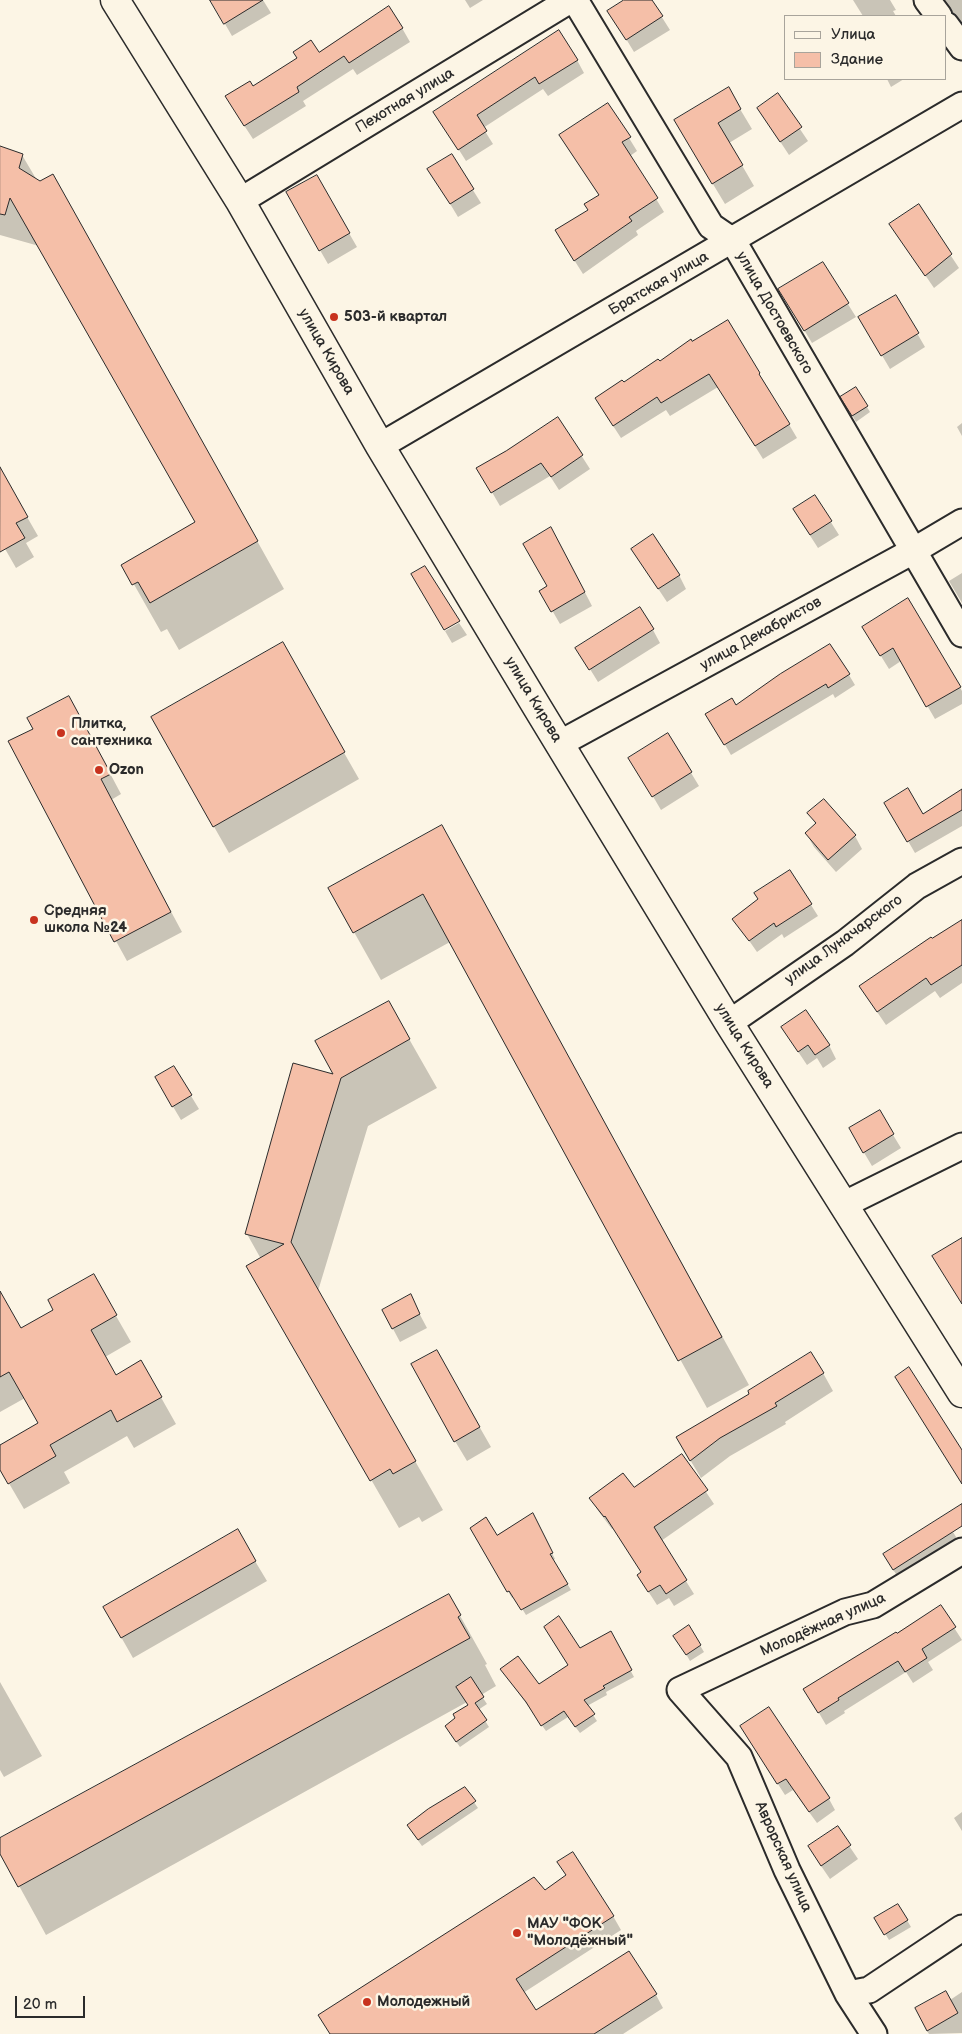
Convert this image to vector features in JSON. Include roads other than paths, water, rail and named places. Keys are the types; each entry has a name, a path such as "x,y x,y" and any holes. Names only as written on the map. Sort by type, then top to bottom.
{"main road":[{"name":"улица Кирова","path":"115,0 240,202 380,446 559,744 729,1022 962,1393"}],"street":[{"name":"Пехотная улица","path":"240,202 570,0"},
{"name":"улица Достоевского","path":"575,0 711,226 733,241 962,634"},
{"path":"927,0 938,15"},
{"path":"947,26 962,47"},
{"name":"Братская улица","path":"380,446 733,241 962,105"},
{"name":"улица Декабристов","path":"559,744 913,551 962,522"},
{"name":"улица Луначарского","path":"729,1022 845,943 917,886 962,862"},
{"path":"843,1205 962,1146"},
{"name":"Молодёжная улица","path":"680,1690 845,1612 873,1606 962,1551"},
{"name":"Аврорская улица","path":"680,1690 739,1757 787,1870 848,1994 874,2034"},
{"path":"848,1994 869,1990 962,1928"}],"place":[{"name":"503-й квартал","path":"334,317"},
{"name":"Плитка, сантехника","path":"61,733"},
{"name":"Ozon","path":"99,770"},
{"name":"Средняя школа №24","path":"34,920"},
{"name":"МАУ \"ФОК \"Молодёжный\"","path":"517,1933"},
{"name":"Молодежный","path":"367,2002"}]}
